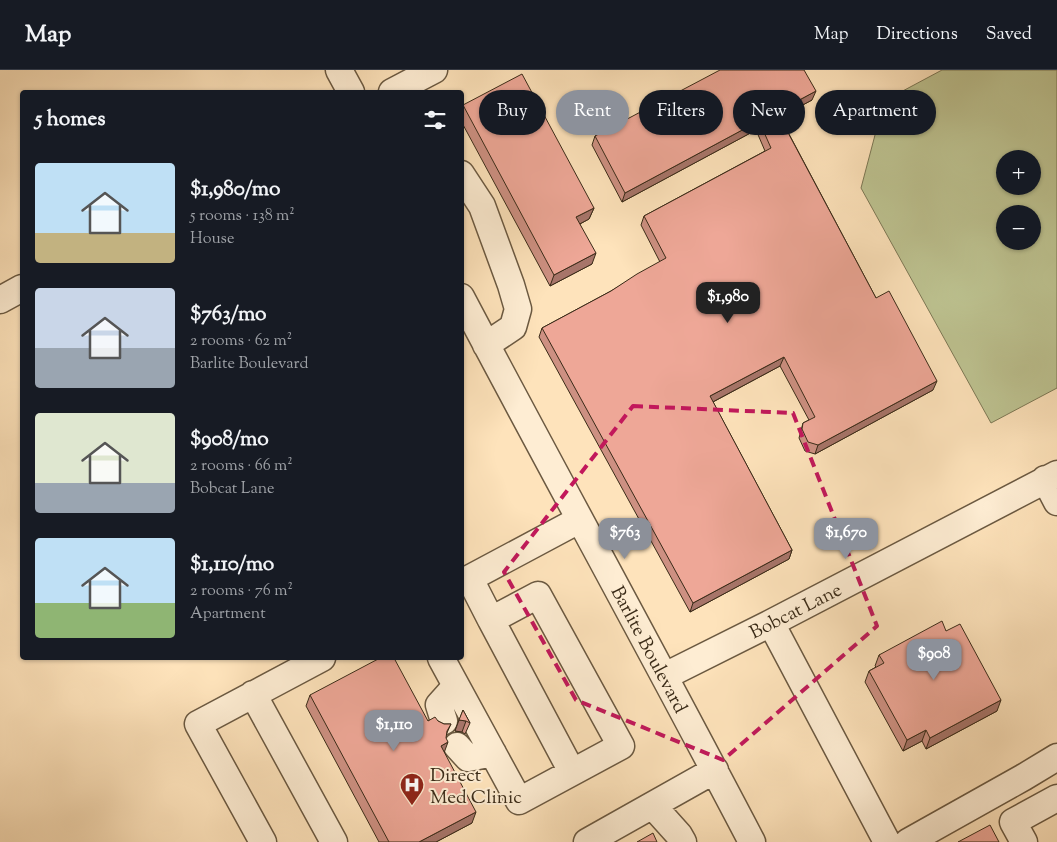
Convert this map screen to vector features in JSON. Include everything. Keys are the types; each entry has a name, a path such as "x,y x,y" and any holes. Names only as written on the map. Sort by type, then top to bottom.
{"street":[{"path":"339,70 350,90"},
{"path":"396,90 434,70"},
{"path":"464,179 482,206 497,244 518,309 513,327 486,345"},
{"path":"0,300 20,289"},
{"name":"Barlite Boulevard","path":"464,303 752,842"},
{"name":"Bobcat Lane","path":"665,676 1053,485"},
{"path":"572,772 491,620 465,581 579,520"},
{"path":"442,660 519,801 621,746 538,595 491,620"},
{"path":"771,623 887,842"},
{"path":"263,842 198,724 318,660"},
{"path":"444,721 439,706 456,686"},
{"path":"253,694 334,842"},
{"path":"457,746 468,758 493,753"},
{"path":"908,842 1057,757"},
{"path":"587,842 715,770"},
{"path":"930,842 1010,799 1057,770"},
{"path":"1024,842 1013,822 1057,798"},
{"path":"653,806 683,842"}],"highlighted area":[{"path":"633,406 793,413 877,626 723,760 576,700 504,572"}],"green space":[{"path":"942,70 1057,70 1057,388 991,423 861,188 875,135 936,135 936,90 905,90"}],"building":[{"path":"720,70 804,70 815,90 805,97 805,90 733,90 733,135 625,193 595,136 629,135 629,118 639,113 639,135 723,135 723,90 682,90"},
{"path":"522,74 531,90 492,90"},
{"path":"479,97 479,135 464,104"},
{"path":"546,119 594,208 576,217 596,253 554,275 479,135 546,135"},
{"path":"765,135 789,135 876,298 889,291 937,381 818,445 808,442 802,429 803,423 815,417 784,357 710,396 792,550 693,603 542,328 611,291 666,258 644,216 771,148"},
{"path":"942,621 946,631 960,624 1001,700 930,738 926,730 907,740 869,671 884,663 879,655"},
{"path":"376,660 395,660 428,721 435,717 444,724 451,724 447,731 446,738 448,742 441,746 476,812 419,842 389,842 310,695"},
{"path":"463,710 470,723 459,720"},
{"path":"990,825 999,842 958,842"},
{"path":"653,833 657,842 637,842"}],"place":[{"name":"Direct Med Clinic","path":"412,806"}]}
